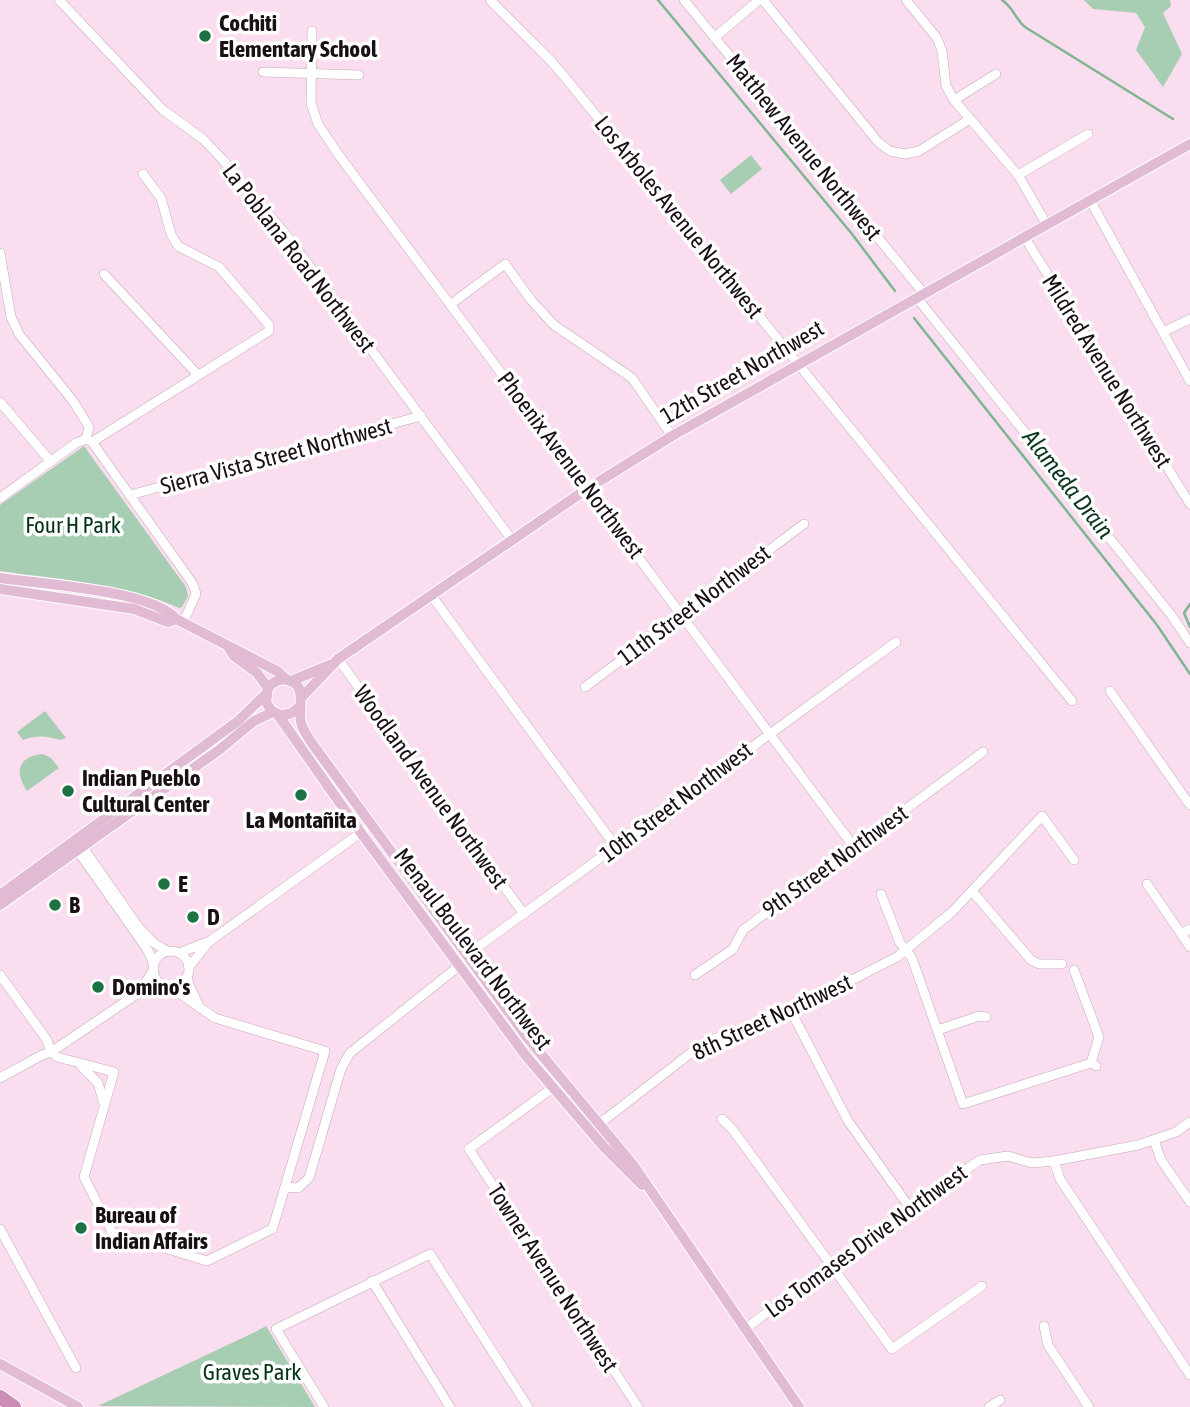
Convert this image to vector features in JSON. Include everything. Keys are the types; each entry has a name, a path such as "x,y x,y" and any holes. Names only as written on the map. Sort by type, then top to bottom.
{"highway":[{"path":"0,1397 15,1407"}],"main road":[{"name":"12th Street Northwest","path":"289,680 335,662 587,489 672,436 1190,144"},
{"path":"0,578 94,590 140,601 170,612 180,621 277,671 300,689 301,724 305,733 366,829"},
{"path":"0,589 134,609 168,622 180,621"},
{"path":"229,648 234,656 257,673 267,691 266,702 275,713"},
{"name":"12th Street Northwest","path":"300,702 335,662"},
{"path":"0,905 238,721 274,682 289,680"},
{"path":"0,895 77,847 219,751 254,721 275,713 290,714 300,702"},
{"name":"Menaul Boulevard Northwest","path":"275,713 467,956 562,1080 595,1128"},
{"name":"Menaul Boulevard Northwest","path":"366,829 459,966 553,1088 634,1166 799,1407"},
{"path":"0,1364 78,1407"}],"street":[{"name":"La Poblana Road Northwest","path":"59,0 163,110 203,139 288,237 512,540"},
{"name":"Los Arboles Avenue Northwest","path":"490,0 551,61 1072,701"},
{"name":"Matthew Avenue Northwest","path":"684,0 921,296 1172,616 1190,643"},
{"path":"715,38 761,0 878,142 890,151 905,154 919,151 970,119"},
{"path":"906,0 937,38 942,51 946,86 954,100 1018,175 1047,225"},
{"name":"Phoenix Avenue Northwest","path":"312,31 311,103 318,124 854,848"},
{"path":"263,72 359,75"},
{"path":"954,100 996,74"},
{"path":"1018,175 1088,134"},
{"path":"0,498 76,443 89,441 269,331 269,324 219,267 178,246 171,234 162,198 143,174"},
{"path":"1090,200 1190,381"},
{"name":"Mildred Avenue Northwest","path":"1025,238 1190,504"},
{"path":"0,253 11,317 19,334 73,401 89,427 89,441 193,584 196,594 180,621"},
{"path":"451,304 505,264 531,300 554,325 632,378 672,436"},
{"path":"104,274 198,375"},
{"path":"1163,332 1190,319"},
{"path":"0,402 51,462"},
{"name":"Sierra Vista Street Northwest","path":"130,495 421,416"},
{"name":"11th Street Northwest","path":"585,687 804,524"},
{"path":"432,595 616,847"},
{"name":"10th Street Northwest","path":"285,1187 298,1188 309,1178 344,1060 459,966 467,956 896,642"},
{"name":"Woodland Avenue Northwest","path":"335,662 524,914"},
{"path":"1110,691 1190,806"},
{"name":"9th Street Northwest","path":"695,975 733,949 743,930 983,752"},
{"name":"8th Street Northwest","path":"595,1128 705,1042 791,1011 886,964 906,951 952,912 1042,816 1074,860"},
{"path":"137,994 160,956 210,941 366,829"},
{"path":"77,847 140,929 154,943 187,961 189,985 200,1007"},
{"path":"0,975 47,1040 51,1052 57,1057 114,1072 84,1177 112,1232 210,1260 272,1228 325,1051 215,1017 157,979 148,949 77,847"},
{"path":"1147,884 1190,947"},
{"path":"972,891 1031,960 1039,964 1062,964"},
{"path":"881,894 900,943 912,958 963,1104 1094,1065 1099,1037 1074,970"},
{"path":"1181,934 1190,929"},
{"path":"0,1078 51,1052 137,994 180,985 210,941"},
{"path":"791,1011 848,1121 910,1208"},
{"path":"938,1030 979,1016 986,1017"},
{"path":"74,1062 93,1076 101,1091 104,1107"},
{"path":"553,1088 562,1080"},
{"name":"Towner Avenue Northwest","path":"553,1088 469,1149 638,1407"},
{"path":"722,1119 733,1130 892,1349 982,1286"},
{"name":"Los Tomases Drive Northwest","path":"746,1328 980,1160 1008,1156 1032,1163 1054,1161 1154,1140 1176,1132 1190,1122"},
{"path":"1154,1140 1161,1160 1190,1202"},
{"path":"1054,1161 1060,1179 1190,1375"},
{"path":"0,1229 76,1368"},
{"path":"324,1407 276,1329 430,1254 528,1407"},
{"path":"372,1281 450,1407"},
{"path":"1045,1326 1048,1345 1089,1407"},
{"path":"989,1407 1000,1400"}],"green space":[{"path":"1084,0 1170,0 1171,6 1163,13 1182,54 1163,87 1136,50 1145,27 1136,13 1093,9"},
{"path":"751,155 762,169 731,194 720,180"},
{"name":"Four H Park","path":"84,446 186,587 188,596 182,607 114,588 0,571 0,505"},
{"path":"45,711 66,738 60,740 37,737 23,740 17,732"},
{"path":"43,754 51,758 59,768 27,791 20,777 21,766 28,758"},
{"name":"Graves Park","path":"266,1326 315,1407 98,1406 253,1333"}],"waterway":[{"name":"Alameda Drain","path":"658,0 852,234 895,291"},
{"path":"1002,0 1025,27 1173,119"},
{"name":"Alameda Drain","path":"914,318 1157,625 1190,674"},
{"path":"1190,604 1184,613 1190,627"}],"place":[{"name":"Cochiti Elementary School","path":"205,36"},
{"name":"Indian Pueblo Cultural Center","path":"68,791"},
{"name":"La Montañita","path":"301,795"},
{"name":"E","path":"164,884"},
{"name":"B","path":"55,905"},
{"name":"D","path":"193,917"},
{"name":"Domino's","path":"98,987"},
{"name":"Bureau of Indian Affairs","path":"81,1228"}]}
